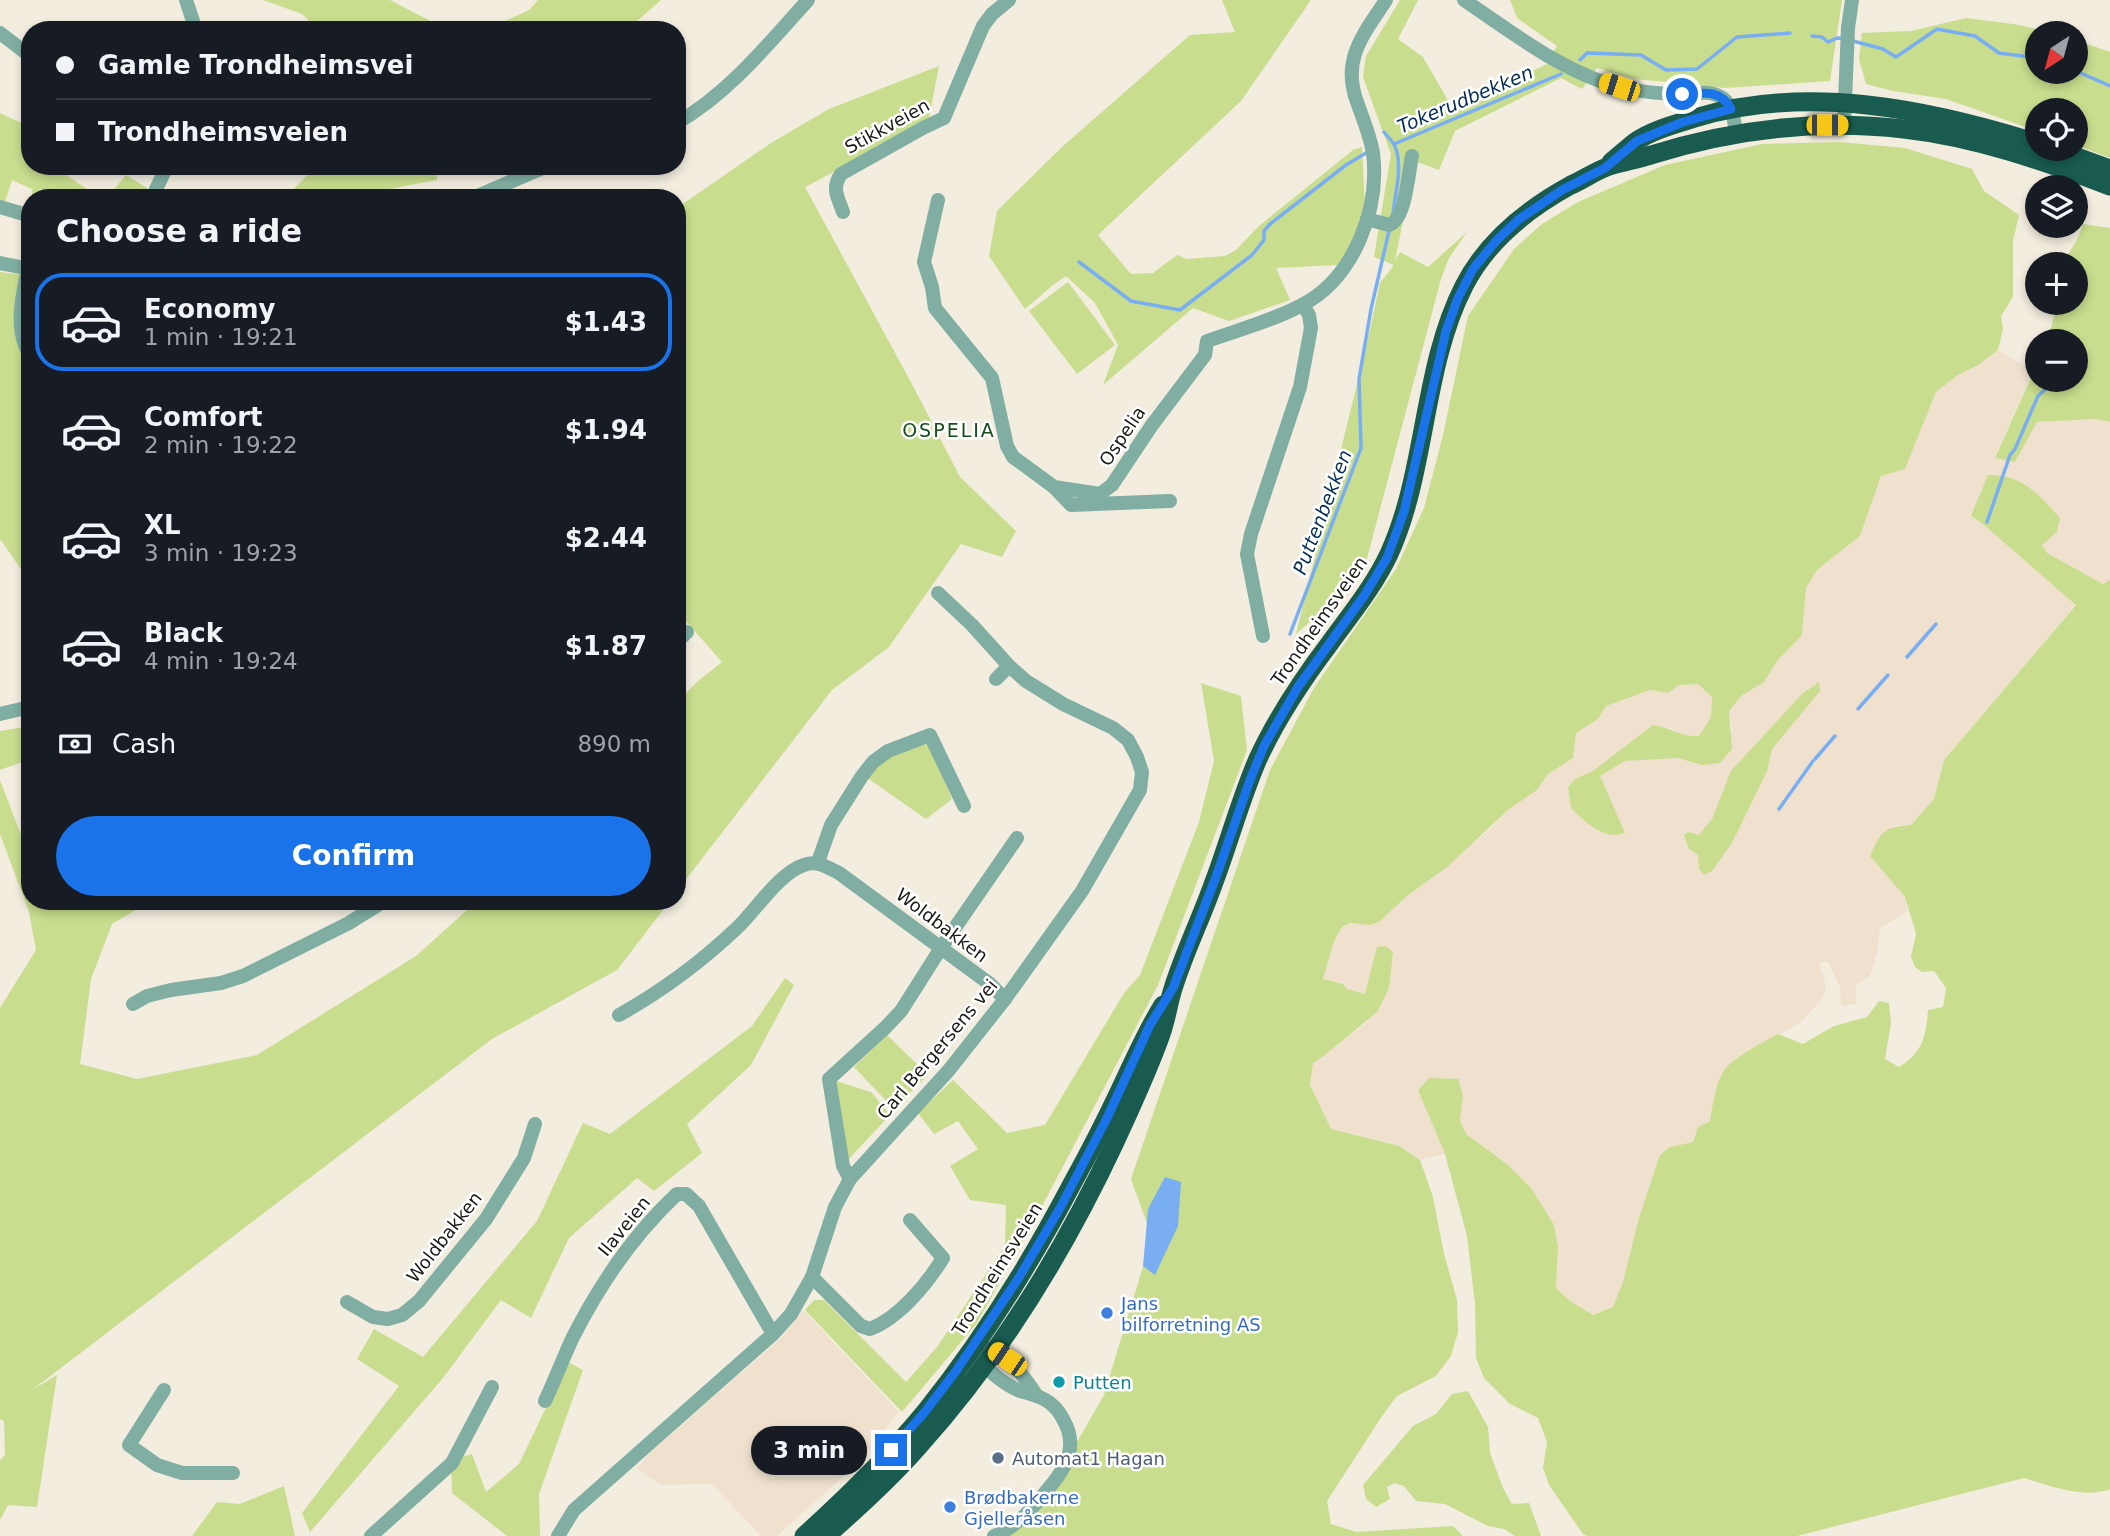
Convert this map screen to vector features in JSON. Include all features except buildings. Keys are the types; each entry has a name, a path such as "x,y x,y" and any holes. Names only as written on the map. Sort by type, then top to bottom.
{"highway":[{"name":"Trondheimsveien","path":"1605,168 1637,141 1683,122 1731,109 1791,103 1875,106 1933,116 2025,140"},
{"name":"Trondheimsveien","path":"826,1536 917,1449 956,1403 1111,1110 1150,1025 1173,988 1264,746 1298,687 1373,583 1394,542 1409,493 1446,331 1466,282 1488,250 1518,220 1562,190 1605,168 1692,142 1736,133 1807,125 1905,129 1961,139 2035,159 2110,186"},
{"path":"2088,161 2110,169"},
{"name":"Trondheimsveien","path":"804,1536 857,1486 941,1391 984,1353"}],"street":[{"path":"186,0 193,21"},
{"path":"686,118 734,79 808,0"},
{"name":"Stikkveien","path":"843,212 835,188 835,182 841,174 944,118 983,26 992,14 1009,0"},
{"name":"Ospelia","path":"939,200 924,262 935,308 992,378 1007,446 1013,457 1054,487 1100,494 1112,485 1152,425 1205,355 1207,341 1303,305 1321,292 1341,270 1357,245 1367,219 1374,178 1373,152 1352,88 1350,70 1359,43 1386,0"},
{"path":"1464,0 1550,56 1594,78 1619,87 1646,91 1711,93 1725,99 1731,109 1736,133"},
{"path":"1844,125 1852,1"},
{"path":"0,33 21,49"},
{"path":"1367,219 1389,225 1398,220 1412,156"},
{"path":"494,189 526,175"},
{"path":"0,207 21,213"},
{"path":"0,263 21,267"},
{"path":"1263,636 1247,554 1251,534 1300,387 1311,328 1303,305"},
{"path":"1054,487 1071,505 1170,501"},
{"name":"Carl Bergersens vei","path":"558,1536 574,1510 773,1334 791,1314 812,1277 835,1207 850,1179 949,1070 1005,999 1082,891 1140,790 1142,772 1128,740 1113,729 1042,692 1009,666 938,593"},
{"path":"996,679 1009,666"},
{"path":"0,714 21,709"},
{"path":"619,1015 649,998 685,972 738,927 794,869 818,862 831,825 862,776 873,762 888,751 930,735 964,806"},
{"path":"850,1179 842,1166 829,1079 901,1011 940,948 1017,838"},
{"name":"Woldbakken","path":"818,862 839,873 990,984 1005,999"},
{"path":"133,1004 160,993 221,983 243,976 370,910"},
{"name":"Woldbakken","path":"347,1302 373,1317 388,1319 402,1315 419,1301 486,1219 524,1158 535,1124"},
{"name":"Ilaveien","path":"545,1401 573,1337 613,1270 636,1238 677,1194 686,1194 699,1206 773,1334"},
{"path":"812,1277 861,1326 870,1329 879,1326 931,1279 943,1258 909,1220"},
{"path":"984,1353 1017,1390 1051,1403 1070,1434 1070,1452 1060,1474 1030,1510 994,1536"},
{"path":"372,1536 452,1463 492,1387"},
{"path":"164,1390 129,1446 157,1465 182,1474 233,1473"}],"shaded area":[{"path":"1998,350 2025,366 2025,389 1995,457 2037,422 2095,419 2110,422 2110,580 2103,584 2047,553 2042,545 2057,532 1971,516 2076,604 1944,760 1934,799 1911,825 1893,826 1870,856 1905,897 1908,911 1880,928 1877,954 1870,976 1856,985 1856,1004 1841,1006 1840,987 1828,962 1819,962 1826,986 1823,998 1800,1023 1752,1049 1727,1068 1715,1092 1710,1121 1698,1127 1693,1142 1670,1147 1654,1173 1613,1308 1592,1315 1556,1288 1558,1247 1531,1188 1507,1164 1466,1134 1460,1120 1463,1096 1418,1089 1445,1154 1420,1160 1399,1146 1331,1129 1310,1085 1312,1063 1368,1021 1377,948 1366,994 1323,979 1334,941 1342,927 1350,923 1371,925 1380,921 1408,895 1486,833 1509,809 1537,790 1548,774 1573,758 1576,733 1598,719 1606,706 1650,690 1668,693 1679,685 1698,684 1712,697 1711,717 1699,736 1685,737 1669,727 1575,779 1568,787 1571,808 1595,829 1600,775 1625,761 1678,758 1702,765 1732,732 1729,711 1741,696 1764,682 1777,661 1802,635 1806,588 1817,570 1860,536 1881,476 1905,469 1936,392 1958,375 1978,365"},
{"path":"803,1310 899,1412 857,1464 777,1536 761,1536 712,1484 660,1485 637,1468 650,1453 781,1338"}],"green space":[{"path":"263,0 390,0 430,21 309,21 302,14"},
{"path":"538,0 661,0 637,21 505,21 529,10"},
{"path":"1222,0 1311,0 1241,101 1098,235 1131,274 1153,273 1177,255 1187,259 1225,256 1236,250 1259,226 1353,150 1362,147 1365,207 1357,242 1338,265 1276,268 1290,300 1229,321 1193,308 1103,385 1118,345 1095,303 1066,276 1025,309 989,256 997,211 1062,147 1190,35 1235,32"},
{"path":"1400,0 1418,0 1398,39 1423,57 1453,109 1547,64 1557,46 1517,18 1510,0 1842,0 1830,81 1725,88 1636,79 1597,68 1582,89 1561,78 1455,131 1439,170 1415,161 1395,261 1400,252 1428,267 1467,232 1449,258 1441,279 1366,562 1329,605 1296,634 1380,283 1394,265 1374,257 1391,154 1363,77 1366,56"},
{"path":"1966,18 2025,26 2025,84 2088,84 2088,44 2110,52 2110,158 2088,150 2088,98 2025,98 2025,127 1946,99 1866,84 1859,59 1862,33 1911,31"},
{"path":"939,66 928,123 805,187 960,477 1016,531 1002,557 961,544 889,647 832,690 686,879 686,693 722,662 686,621 686,202 771,143 829,109"},
{"path":"0,113 21,123 21,175 66,175 87,189 32,189 12,180 5,202 0,200"},
{"path":"1840,142 1905,148 1972,169 1984,191 2019,215 2013,241 2013,297 2001,316 2003,329 1998,350 1936,392 1905,469 1881,476 1860,536 1817,570 1806,588 1802,635 1777,661 1764,682 1741,696 1729,711 1732,749 1720,763 1702,765 1678,758 1625,761 1600,776 1625,833 1617,835 1602,832 1588,824 1571,808 1568,787 1575,779 1593,771 1653,725 1699,736 1711,717 1712,697 1698,684 1679,685 1668,693 1650,690 1606,706 1598,719 1576,733 1573,758 1548,774 1537,790 1509,809 1446,868 1408,895 1380,921 1371,925 1350,923 1342,927 1334,941 1323,979 1365,994 1377,947 1386,946 1393,952 1389,988 1377,1012 1313,1063 1310,1085 1331,1129 1399,1146 1420,1160 1433,1197 1444,1254 1457,1300 1458,1332 1451,1356 1436,1376 1397,1396 1382,1416 1327,1501 1331,1524 1356,1532 1453,1526 1463,1536 1003,1536 1054,1482 1104,1395 1152,1237 1131,1179 1270,770 1314,688 1396,569 1424,508 1443,435 1468,316 1514,249 1542,224 1578,202 1665,165 1762,144"},
{"path":"126,175 147,188 146,189 114,189"},
{"path":"307,175 437,175 437,180 390,189 294,189"},
{"path":"2088,225 2110,228 2110,422 2095,419 2037,422 2015,462 1995,458 2025,391 2088,392 2088,329 2051,329 2054,315 2088,315 2088,252 2070,252 2077,240 2088,238"},
{"path":"0,272 21,275 21,569 0,539"},
{"path":"1068,282 1115,345 1077,374 1029,311"},
{"path":"1988,475 2021,482 2060,518 2057,532 2042,545 2047,553 2103,584 2110,580 2110,1489 2090,1493 2078,1492 2024,1478 1797,1536 1588,1536 1583,1534 1549,1485 1543,1468 1547,1442 1538,1418 1510,1404 1484,1378 1476,1358 1475,1304 1467,1236 1445,1154 1418,1090 1429,1078 1458,1079 1463,1096 1460,1120 1466,1134 1507,1164 1531,1188 1554,1225 1558,1247 1556,1288 1570,1301 1593,1315 1613,1307 1623,1282 1639,1218 1660,1155 1670,1147 1693,1142 1698,1127 1710,1121 1717,1086 1731,1063 1778,1034 1803,1044 1834,1026 1867,1017 1879,1001 1889,1003 1891,1023 1885,1059 1899,1067 1913,1056 1922,1043 1928,1010 1943,1007 1946,988 1934,971 1922,972 1915,967 1911,957 1916,934 1905,897 1870,856 1884,832 1894,827 1911,825 1934,799 1944,760 2076,605 1971,516"},
{"path":"1819,682 1820,691 1772,749 1767,771 1732,843 1712,871 1704,875 1699,868 1698,855 1689,849 1684,835 1688,832 1699,835 1712,819 1731,771 1802,694"},
{"path":"1201,683 1241,696 1247,750 1158,985 1039,1212 977,1323 902,1412 805,1310 814,1300 824,1300 906,1382 937,1347 1005,1246 1006,1205 970,1200 950,1166 978,1149 958,1121 934,1134 918,1113 953,1080 1007,1133 1045,1125 1124,993 1140,975 1199,822 1214,761"},
{"path":"21,728 21,762 0,770 0,731"},
{"path":"928,742 952,799 926,819 866,777 888,758"},
{"path":"0,780 21,835 21,890 0,834"},
{"path":"28,910 136,910 112,924 91,979 80,1064 137,1079 257,1055 416,956 467,910 663,910 617,970 492,1039 32,1390 57,1375 37,1507 8,1505 0,1520 0,1460 5,1455 4,1421 0,1419 0,1008 36,950"},
{"path":"785,978 794,985 751,1065 687,1124 702,1153 654,1191 637,1178 569,1238 531,1318 501,1300 443,1378 310,1532 302,1513 399,1386 357,1359 374,1329 423,1357 537,1221 583,1123 610,1134 752,1026"},
{"path":"887,1035 928,1075 894,1109 854,1067"},
{"path":"836,1081 871,1092 890,1115 846,1162"},
{"path":"568,1362 583,1370 539,1494 540,1536 507,1536 452,1493 451,1460 472,1454 486,1492 519,1464"},
{"path":"1468,1391 1488,1427 1490,1453 1503,1488 1512,1504 1529,1503 1541,1536 1515,1536 1504,1529 1488,1526 1445,1504 1416,1501 1404,1486 1394,1483 1387,1487 1390,1499 1376,1507 1366,1499 1363,1485 1413,1426 1436,1414 1452,1394"},
{"path":"284,1486 295,1536 192,1536 217,1502 240,1504"}],"water":[{"path":"1165,1177 1181,1182 1178,1226 1155,1275 1143,1266 1148,1209"}],"waterway":[{"name":"Tokerudbekken","path":"1853,41 1883,49 1896,57 1937,29 1975,36 1999,53 2025,56"},
{"name":"Tokerudbekken","path":"1580,60 1587,53 1641,55 1666,70 1697,69 1737,37 1790,33"},
{"name":"Tokerudbekken","path":"1812,36 1822,37 1828,42 1837,38 1845,39"},
{"name":"Tokerudbekken","path":"1384,132 1394,144 1561,74"},
{"name":"Tokerudbekken","path":"2088,76 2110,86"},
{"name":"Puttenbekken","path":"1393,214 1399,169 1394,144"},
{"path":"1079,262 1131,301 1180,310 1252,255 1264,240 1264,231 1270,224 1346,165 1366,153"},
{"name":"Puttenbekken","path":"1290,634 1361,448 1359,379 1371,309 1389,231"},
{"path":"1987,522 2010,455 2042,392"},
{"path":"1907,657 1936,624"},
{"path":"1858,709 1888,675"},
{"path":"1815,759 1835,736"},
{"path":"1779,809 1813,761"}],"place":[{"name":"Jans bilforretning AS","path":"1107,1313"},
{"name":"Putten","path":"1059,1382"},
{"name":"Automat1 Hagan","path":"998,1458"},
{"name":"Brødbakerne Gjelleråsen","path":"950,1507"}],"district":[{"name":"OSPELIA","path":"949,430"}],"route":[{"path":"891,1450 924,1413 986,1329 1059,1210 1107,1118 1150,1025 1173,988 1264,746 1298,687 1381,571 1404,512 1446,331 1458,298 1473,269 1518,220 1545,200 1605,168 1637,141 1683,122 1731,109 1725,99 1716,94 1682,94"}]}
